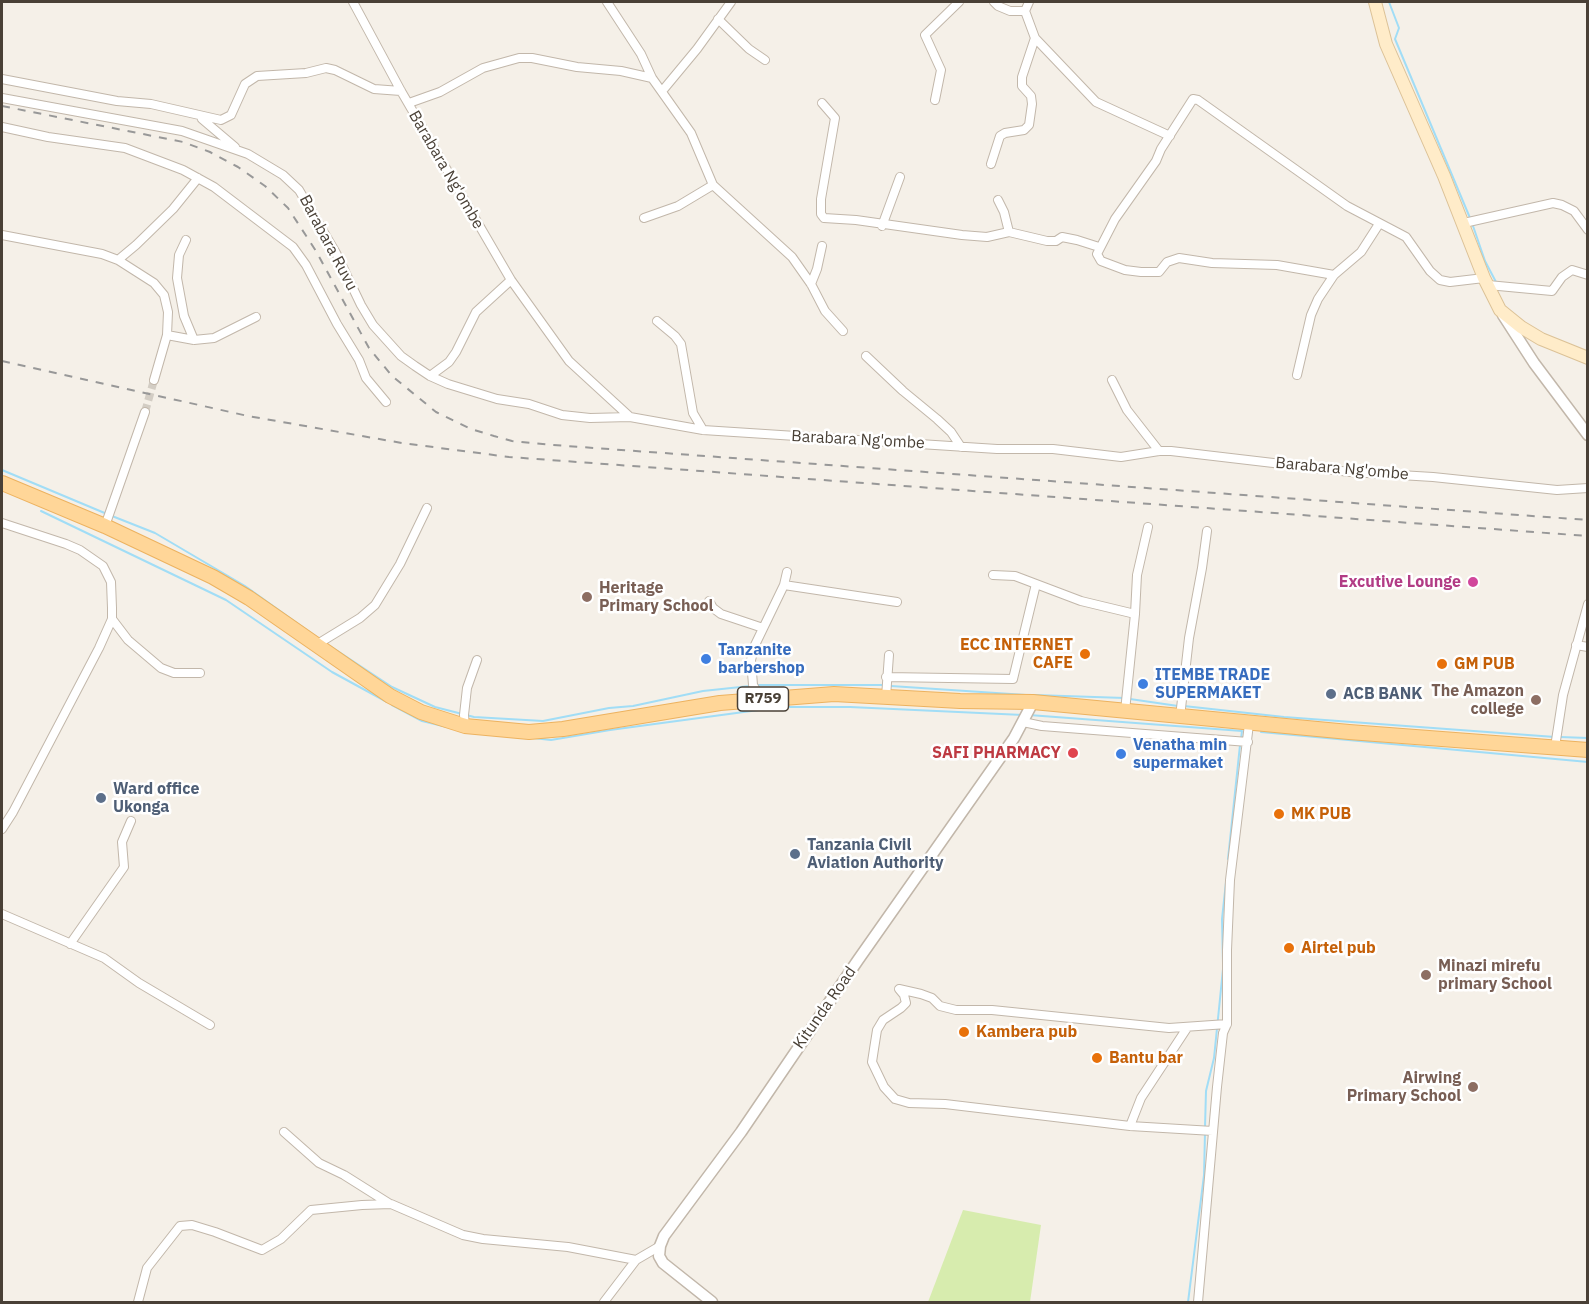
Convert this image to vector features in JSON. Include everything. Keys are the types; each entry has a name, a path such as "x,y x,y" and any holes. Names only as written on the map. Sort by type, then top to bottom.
{"main road":[{"path":"1375,2 1386,44 1464,223 1486,282 1500,310 1541,339 1587,358"},
{"name":"R759","path":"2,483 105,525 213,577 249,598 390,696 421,712 465,726 530,732 563,729 720,703 834,694 960,701 1033,702 1418,738 1587,750"}],"street":[{"name":"Barabara Ng'ombe","path":"353,2 401,91 511,280 569,361 630,417 703,430 997,450 1053,449 1121,457 1159,451 1350,472 1433,477 1557,490 1587,488"},
{"path":"607,2 641,54 652,78 663,90 691,133 713,185 787,251 811,284 825,311 843,331"},
{"path":"663,90 730,2"},
{"path":"935,100 941,70 925,35 959,2"},
{"path":"994,2 1010,11 1025,11"},
{"path":"1029,2 1025,11 1035,38 1096,102 1170,136"},
{"path":"718,19 749,49 765,60"},
{"path":"991,164 1000,136 1024,130 1029,125 1032,104 1030,96 1022,86 1022,77 1035,38"},
{"path":"409,103 440,92 483,68 519,58 621,71 652,78"},
{"path":"2,79 117,101 151,104 220,120 228,117 245,84 257,76 306,73 326,68 374,88 401,91"},
{"name":"Barabara Ruvu","path":"2,98 182,131 239,150 267,164 299,190 336,252 373,325 401,356 430,376 487,397 529,404 562,415 590,418 630,417"},
{"path":"1334,275 1277,265 1212,263 1179,258 1167,262 1159,272 1141,272 1125,270 1101,261 1097,257 1099,247 1115,219 1156,161 1161,149 1193,99 1198,100 1347,206 1406,237 1430,271 1440,280 1486,282 1552,291 1562,277 1572,270 1587,275"},
{"path":"822,103 835,118 821,199 821,214 825,218 987,237 1009,232 1047,241 1056,241 1062,237 1099,247"},
{"path":"199,116 239,150"},
{"path":"2,127 48,137 125,147 214,187 293,247 306,265 359,360 366,378 386,402"},
{"path":"882,225 900,177"},
{"path":"118,260 173,209 198,178"},
{"path":"644,218 678,206 713,185"},
{"path":"998,200 1009,232"},
{"path":"1464,223 1553,203 1574,211 1587,230"},
{"path":"1297,375 1314,307 1334,275 1355,259 1379,224"},
{"path":"2,235 102,254 118,260 154,284 164,295 168,312 167,335 154,380"},
{"path":"186,240 179,255 177,278 184,316 194,340"},
{"path":"811,284 822,246"},
{"path":"430,376 449,362 476,312 511,280"},
{"path":"1500,310 1534,363 1587,435"},
{"path":"167,335 194,340 214,338 256,317"},
{"path":"657,321 681,344 693,413 703,430"},
{"path":"866,356 903,391 938,418 961,447"},
{"path":"1112,380 1127,410 1159,451"},
{"path":"105,525 145,412"},
{"path":"316,645 360,618 375,605 400,564 427,508"},
{"path":"2,523 66,544 80,550 103,566 111,582 112,619 13,812 2,828"},
{"path":"1125,711 1137,575 1148,527"},
{"path":"1180,717 1189,638 1207,531"},
{"path":"761,699 753,685 751,660 763,628 784,585 787,572"},
{"path":"993,575 1014,576 1081,601 1135,614"},
{"path":"886,677 1013,679 1036,584"},
{"path":"784,585 897,602"},
{"path":"709,601 721,614 763,628"},
{"path":"1555,747 1563,695 1587,604"},
{"path":"112,619 128,640 162,668 174,673 200,673"},
{"path":"1576,645 1587,647"},
{"path":"886,697 889,655"},
{"path":"465,726 467,688 477,660"},
{"name":"Kitunda Road","path":"660,1246 664,1236 741,1132 851,969 1014,738 1033,702"},
{"path":"1023,722 1042,726 1248,742"},
{"path":"1198,1302 1223,1033 1227,1024 1230,889 1249,723"},
{"path":"70,944 124,867 122,842 131,821"},
{"path":"2,914 113,962 139,983 210,1025"},
{"path":"1213,1131 1130,1126 945,1104 909,1103 895,1099 884,1087 872,1062 877,1030 883,1020 906,1003 899,989 932,998 940,1006 956,1010 992,1010 1169,1028 1227,1024"},
{"path":"1130,1126 1141,1098 1187,1028"},
{"path":"284,1132 319,1163 344,1175 391,1204 463,1235 568,1247 636,1260"},
{"path":"138,1302 147,1268 180,1226 192,1225 262,1250 281,1239 311,1210 391,1204"},
{"path":"604,1302 636,1260 660,1246"},
{"path":"660,1246 659,1256 663,1263 712,1302"}],"green space":[{"path":"963,1210 1041,1225 1030,1302 928,1302"}],"waterway":[{"path":"1389,2 1399,28 1395,39 1470,218"},
{"path":"1472,223 1485,261 1496,282"},
{"path":"2,470 107,514"},
{"path":"41,511 226,600 332,672 387,702"},
{"path":"112,516 155,533 245,586 318,638"},
{"path":"330,646 392,687 435,707 474,717 543,721 609,708 633,706 703,691 750,686"},
{"path":"756,685 885,685"},
{"path":"891,686 1026,695"},
{"path":"1034,695 1125,698"},
{"path":"1130,699 1178,706"},
{"path":"392,705 422,721 447,727"},
{"path":"1184,706 1284,717 1555,737"},
{"path":"533,738 551,740 781,707 850,707 1023,715"},
{"path":"1029,715 1242,731 1241,739"},
{"path":"1261,732 1588,762"},
{"path":"1560,737 1588,738"},
{"path":"1228,859 1240,745"},
{"path":"1223,963 1222,919 1226,882"},
{"path":"1205,1127 1206,1091 1214,1058 1223,969"},
{"path":"1188,1302 1204,1175 1205,1133"}],"tunnel":[{"path":"145,412 154,380"}],"railway":[{"path":"2,106 183,142 210,152 238,167 265,186 288,208 316,251 369,348 392,376 436,412 471,429 512,441 1588,520"},
{"path":"2,361 248,416 402,443 509,457 1588,536"}],"place":[{"name":"Excutive Lounge","path":"1473,582"},
{"name":"Heritage Primary School","path":"587,597"},
{"name":"ECC INTERNET CAFE","path":"1085,654"},
{"name":"Tanzanite barbershop","path":"706,659"},
{"name":"GM PUB","path":"1442,664"},
{"name":"ITEMBE TRADE SUPERMAKET","path":"1143,684"},
{"name":"ACB BANK","path":"1331,694"},
{"name":"The Amazon college","path":"1536,700"},
{"name":"SAFI PHARMACY","path":"1073,753"},
{"name":"Venatha min supermaket","path":"1121,754"},
{"name":"Ward office Ukonga","path":"101,798"},
{"name":"MK PUB","path":"1279,814"},
{"name":"Tanzania Civil Aviation Authority","path":"795,854"},
{"name":"Airtel pub","path":"1289,948"},
{"name":"Minazi mirefu primary School","path":"1426,975"},
{"name":"Kambera pub","path":"964,1032"},
{"name":"Bantu bar","path":"1097,1058"},
{"name":"Airwing Primary School","path":"1473,1087"}]}
